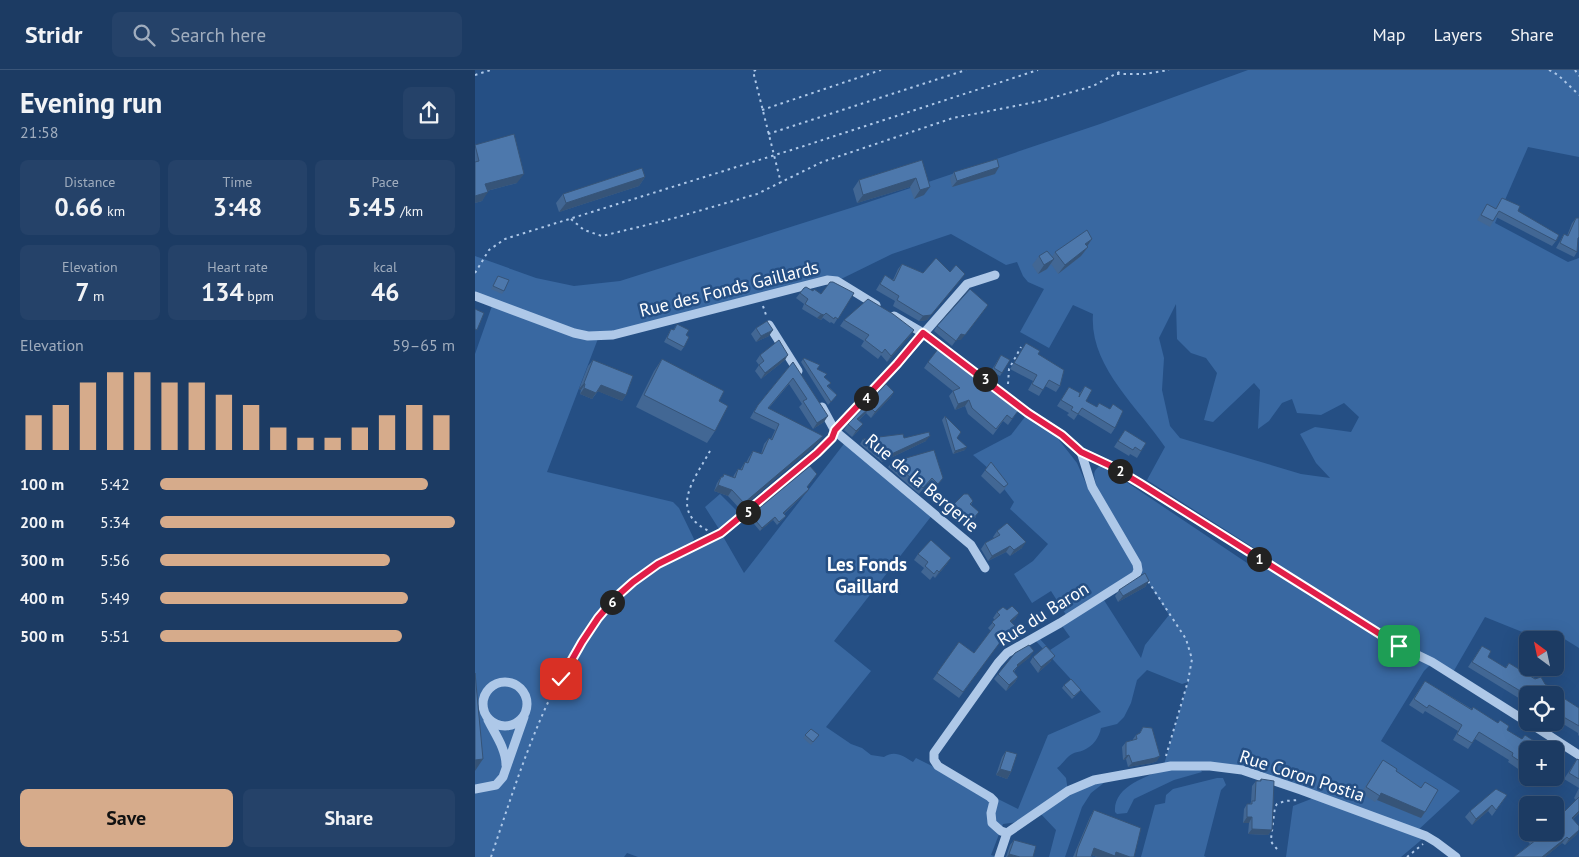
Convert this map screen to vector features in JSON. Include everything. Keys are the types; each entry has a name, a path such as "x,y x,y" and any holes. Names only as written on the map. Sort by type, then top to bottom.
{"street":[{"path":"721,533 817,453 832,438 835,430 897,364 967,284 995,276"},
{"name":"Rue des Fonds Gaillards","path":"475,296 574,333 599,336 613,335 819,281 837,282 923,333 1028,413 1062,435 1081,452 1111,466 1399,646 1432,662 1519,716"},
{"path":"769,325 805,382"},
{"name":"Rue de la Bergerie","path":"816,398 835,430 971,544 985,568"},
{"path":"1081,452 1092,487 1137,564 1138,570"},
{"name":"Rue du Baron","path":"1007,833 1001,831 992,823 991,814 994,801 991,796 939,766 934,760 934,753 948,730 1007,653 1068,618 1136,575 1138,570"},
{"path":"475,789 495,784 503,777 527,711 526,696 522,690 510,683 503,682 490,688 486,694 483,708 503,750 506,758 506,768"},
{"path":"485,715 496,725 504,727 518,723 527,711"},
{"name":"Rue des Fonds Gaillards","path":"1542,731 1579,755"},
{"name":"Rue Coron Postia","path":"1007,833 1068,791 1094,780 1163,768 1209,766 1242,770 1309,793 1429,838 1456,857"},
{"path":"999,857 1007,833"}],"path":[{"path":"475,74 491,70"},
{"path":"757,70 753,71 781,183"},
{"path":"762,110 881,70"},
{"path":"769,134 966,70"},
{"path":"475,273 483,258 495,244 505,239 1038,70"},
{"path":"571,219 584,230 602,236 681,216 757,194 822,162 953,118 1041,101 1093,86 1123,70"},
{"path":"1114,74 1145,74 1169,70"},
{"path":"1549,70 1558,75 1579,96"},
{"path":"1575,70 1579,76"},
{"path":"760,296 769,325"},
{"path":"1003,393 1008,384 1009,369 1021,347"},
{"path":"710,451 688,491 687,507 689,515 699,525 709,532 721,533"},
{"path":"491,857 515,785 544,712 566,668 598,618 615,598 658,564 721,533"},
{"path":"1138,570 1145,577 1186,639 1192,659 1188,681 1163,768"},
{"path":"1277,848 1271,843 1275,807 1277,804 1285,801 1306,799 1309,793"},
{"path":"1407,857 1429,838"}],"shaded area":[{"path":"1248,70 1579,70 1579,157 1528,147 1495,223 1568,262 1579,258 1579,648 1564,639 1564,631 1520,631 1485,617 1452,674 1432,663 1424,671 1381,741 1460,791 1416,832 1426,836 1401,857 1286,857 1293,806 1311,799 1313,795 1242,770 1200,769 1202,772 1174,780 1134,799 1127,813 1117,814 1115,812 1116,803 1119,795 1125,789 1141,779 1166,768 1163,768 1188,682 1182,684 1147,670 1137,680 1131,703 1124,717 1117,724 1101,728 1093,744 1084,750 1070,755 1057,768 1066,778 1068,791 1094,780 1105,782 1091,793 1082,807 1065,857 1049,857 1056,830 1039,812 1018,822 1003,824 991,855 998,857 638,857 627,853 624,857 475,857 475,354 493,303 475,296 475,256 536,278 574,286 620,281 860,205 1100,124","holes":["951,234 1006,265 1017,262 1028,282 1044,289 1020,332 1049,348 1073,305 1093,314 1094,333 1099,351 1107,368 1117,385 1165,447 1147,480 1265,555 1259,571 1104,467 1100,466 1096,470 1094,476 1096,484 1088,488 1077,463 1059,440 1062,435 1028,413 1011,435 973,455 989,469 1014,502 1010,509 1048,544 1033,561 1014,574 1032,603 1051,591 1068,618 1060,623 1070,637 1050,650 1038,637 1034,639 1101,712 1048,735 1018,809 916,758 913,762 895,754 884,757 871,755 826,727 871,671 834,641 933,514 847,440 744,573 721,533 685,551 685,545 691,543 694,539 679,508 673,502 547,472 599,336 837,281 892,254","1176,304 1177,339 1191,353 1206,358 1217,373 1204,420 1213,422 1254,383 1260,390 1258,429 1269,421 1282,403 1292,399 1297,413 1321,415 1344,403 1359,417 1351,432 1315,427 1300,434 1316,463 1330,478 1301,474 1180,438 1170,426 1162,390 1164,358 1159,338","1138,571 1145,577 1169,615 1145,645 1141,658 1102,597"]},
{"path":"720,494 739,513 719,529 705,507"},
{"path":"1223,778 1226,785 1221,790 1204,856 1206,857 1141,857 1155,805 1165,803 1166,795 1173,789"}],"building":[{"path":"514,134 524,174 485,184 488,192 475,196 475,162 479,161 475,145"},
{"path":"997,159 999,167 957,181 954,172"},
{"path":"922,160 930,187 920,190 916,178 863,195 859,180"},
{"path":"642,168 645,177 566,203 563,194"},
{"path":"1502,198 1520,206 1518,211 1559,235 1556,241 1499,211 1493,221 1481,215 1487,204 1496,209"},
{"path":"1576,218 1579,218 1577,252 1560,243 1564,234 1568,236"},
{"path":"1087,230 1092,239 1085,244 1088,247 1065,265 1055,252"},
{"path":"1047,251 1054,259 1044,265 1039,256"},
{"path":"936,258 950,272 956,265 965,274 931,315 923,316 897,300 899,296 880,284 885,275 894,281 902,264 923,273"},
{"path":"498,276 509,280 504,291 493,286"},
{"path":"830,282 854,293 838,319 835,317 834,319 826,313 824,315 821,314 805,304 808,299 800,293 806,287 813,291 814,289 821,294"},
{"path":"970,289 988,305 965,335 961,334 956,341 937,326"},
{"path":"868,299 893,314 914,330 891,356 885,349 882,353 865,340 869,335 844,320"},
{"path":"475,309 484,313 477,330 475,329"},
{"path":"767,321 773,330 761,336 756,328"},
{"path":"677,324 689,330 686,335 689,337 684,347 667,338 671,329 674,330"},
{"path":"779,340 788,355 765,373 759,365 764,361 760,355"},
{"path":"1026,343 1040,351 1038,354 1064,370 1060,386 1049,380 1043,390 1032,384 1037,375 1014,363"},
{"path":"938,349 1018,411 1012,419 1007,415 996,429 972,408 969,400 958,404 953,391 960,388 928,362"},
{"path":"1001,355 1010,360 1002,373 994,368"},
{"path":"662,359 724,391 719,401 728,406 715,431 644,395"},
{"path":"803,359 820,365 817,369 827,374 824,377 831,383 827,386 837,395 831,402"},
{"path":"593,360 633,376 626,395 601,385 596,393 584,388 584,383"},
{"path":"793,362 828,416 817,423 803,401 807,399 793,378 768,408 823,436 744,503 732,490 718,485 724,474 735,478 738,469 742,470 745,462 748,463 753,451 762,454 769,438 772,440 779,424 754,412"},
{"path":"886,384 894,392 875,412 870,407 857,419 863,424 856,431 848,424"},
{"path":"1085,386 1092,390 1086,401 1097,407 1099,403 1110,409 1113,404 1123,411 1115,428 1082,408 1078,414 1071,410 1073,407 1061,400 1069,387 1080,393 1079,397"},
{"path":"945,416 961,432 957,438 967,447 955,451"},
{"path":"1125,430 1146,443 1141,451 1135,447 1133,450 1118,441"},
{"path":"929,432 930,436 885,457 863,439 903,434 904,438"},
{"path":"934,450 943,478 938,484 932,478 923,488 892,462"},
{"path":"991,462 1008,484 1004,487 985,470"},
{"path":"810,466 817,474 807,487 809,489 783,513 786,516 779,522 775,517 762,528 751,515"},
{"path":"964,494 968,494 973,501 970,504 979,512 972,520 954,504"},
{"path":"1007,523 1026,542 1014,550 1010,546 992,556 985,543 1000,535 997,531"},
{"path":"931,540 951,558 939,572 937,570 934,574 925,566 928,562 918,554"},
{"path":"1145,573 1149,581 1123,596 1119,590"},
{"path":"1012,606 1019,613 1010,621 1015,626 1004,637 963,692 937,673 959,642 974,653 995,625 992,622 1000,615 997,612 1003,607 1007,610"},
{"path":"1029,645 1034,651 1017,665 1013,671 1018,677 1009,685 998,674 1015,653"},
{"path":"1046,646 1055,656 1041,667 1033,657"},
{"path":"1482,646 1491,651 1488,657 1506,668 1509,663 1519,669 1519,676 1530,676 1535,679 1541,677 1549,686 1519,686 1519,690 1472,662"},
{"path":"475,673 483,759 475,760"},
{"path":"1071,679 1081,690 1074,696 1064,685"},
{"path":"1425,681 1472,710 1473,707 1498,723 1500,720 1509,726 1507,730 1522,739 1525,735 1534,741 1519,741 1519,761 1512,756 1513,753 1479,732 1472,743 1457,734 1462,725 1429,705 1427,708 1414,699"},
{"path":"1564,698 1579,708 1579,726 1564,717"},
{"path":"1143,727 1152,728 1160,756 1132,763 1129,755 1126,756 1126,742 1137,739 1136,735 1140,733"},
{"path":"811,729 819,735 813,742 805,735"},
{"path":"1006,751 1017,754 1011,772 1000,769"},
{"path":"1577,759 1579,760 1579,779 1569,773"},
{"path":"1383,760 1421,788 1425,782 1438,790 1425,812 1381,793 1380,796 1366,787"},
{"path":"1261,779 1274,781 1272,830 1252,829 1252,817 1247,817 1247,804 1252,804 1252,801 1255,801 1256,781 1261,781"},
{"path":"1496,789 1507,795 1496,810 1492,805 1476,819 1470,811"},
{"path":"1579,797 1579,811 1572,818 1579,826 1579,830 1569,839 1567,837 1564,839 1564,810"},
{"path":"1094,810 1141,828 1134,857 1116,852 1115,856 1094,848 1091,857 1076,857"},
{"path":"1014,840 1036,846 1033,857 1020,857 1009,854"},
{"path":"1535,841 1562,841 1542,857 1514,857"}],"district":[{"name":"Les Fonds Gaillard","path":"867,575"}],"route":[{"path":"561,679 598,618 615,598 658,564 721,533 780,485 832,438 835,430 897,364 923,333 1028,413 1062,435 1081,452 1111,466 1141,484 1399,646"}]}
